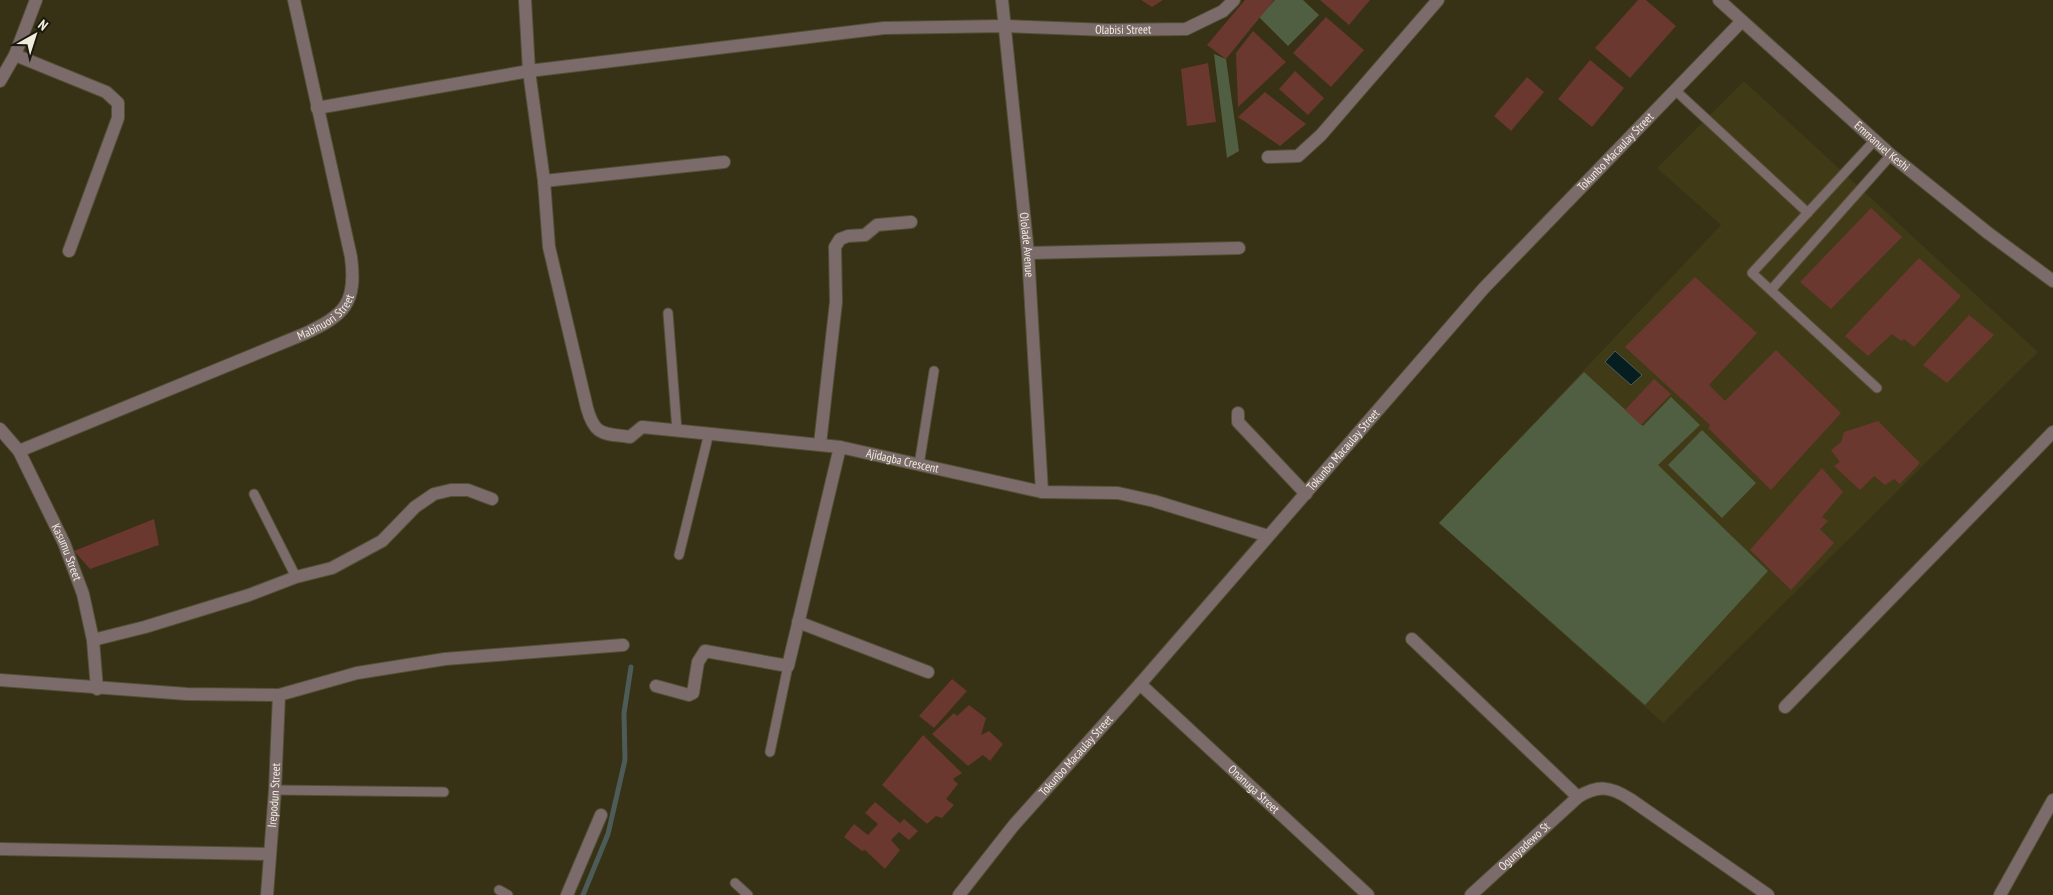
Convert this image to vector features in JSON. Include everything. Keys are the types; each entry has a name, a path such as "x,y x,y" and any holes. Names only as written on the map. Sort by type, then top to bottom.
{"street":[{"path":"0,81 15,55 36,0"},
{"name":"Mabinuori Street","path":"19,451 304,334 328,323 349,302 354,280 351,257 294,0"},
{"name":"Ajidagba Crescent","path":"525,0 529,71 544,181 549,246 591,424 597,430 603,434 630,437 642,427 840,447 1042,492 1118,493 1154,501 1268,536"},
{"name":"Ololade Avenue","path":"1002,0 1028,253 1042,492"},
{"name":"Olabisi Street","path":"317,108 529,71 884,28 1004,26 1108,30 1186,29 1223,11 1234,0"},
{"path":"1268,156 1298,156 1321,135 1438,0"},
{"name":"Emmanuel Keshi","path":"1719,0 1891,155 1988,233 2053,282"},
{"name":"Tokunbo Macaulay Street","path":"959,895 1014,825 1140,684 1484,288 1742,21"},
{"path":"15,55 106,92 118,103 118,118 69,251"},
{"path":"544,181 724,162"},
{"path":"820,444 836,302 835,247 840,239 848,236 865,235 877,224 911,222"},
{"path":"1028,253 1239,248"},
{"path":"1238,413 1238,422 1306,494"},
{"name":"Kasumu Street","path":"0,429 19,451 64,543 83,594 93,640 97,689"},
{"path":"1785,706 2053,432"},
{"path":"656,686 689,695 693,693 698,662 704,651 788,666 840,447"},
{"path":"93,640 214,606 296,577 332,568 382,541 416,507 434,494 451,490 468,490 492,498"},
{"path":"798,622 928,672"},
{"path":"1412,639 1578,798 1591,790 1616,790 1768,895"},
{"path":"0,680 97,689 187,694 279,695 357,673 445,659 623,645"},
{"name":"Onanuga Street","path":"1140,684 1368,895"},
{"name":"Irepodun Street","path":"267,895 275,790 279,695"},
{"name":"Ogunyadewo St","path":"1471,895 1578,798"},
{"path":"2000,895 2053,800"},
{"path":"567,895 601,815"},
{"path":"0,849 269,854"}],"lane":[{"path":"1676,91 1808,213"},
{"path":"1875,140 1752,273 1877,388"},
{"path":"1771,290 1891,155"},
{"path":"668,313 677,431"},
{"path":"919,465 934,371"},
{"path":"679,556 709,433"},
{"path":"254,494 296,577"},
{"path":"770,752 788,666"},
{"path":"275,790 444,792"},
{"path":"735,883 748,895"}],"shaded area":[{"path":"1744,81 2038,352 1663,723 1439,523 1721,225 1657,168"}],"green space":[{"path":"1275,0 1303,0 1319,15 1288,46 1259,17"},
{"path":"1214,54 1226,59 1239,151 1227,158"},
{"path":"1584,372 1643,426 1671,397 1700,425 1658,465 1768,571 1645,705 1439,523"},
{"path":"1702,430 1756,483 1722,518 1668,465"}],"water":[{"path":"1615,351 1642,375 1631,385 1605,362"}],"building":[{"path":"1141,0 1163,0 1152,7"},
{"path":"1245,0 1274,0 1226,59 1207,45"},
{"path":"1320,0 1370,0 1349,25"},
{"path":"1638,0 1646,0 1676,26 1630,78 1595,48"},
{"path":"1326,17 1364,50 1331,87 1293,53"},
{"path":"1253,31 1286,62 1238,107 1236,53"},
{"path":"1590,60 1624,88 1592,127 1558,99"},
{"path":"1208,63 1216,122 1187,126 1181,69"},
{"path":"1295,71 1324,98 1308,115 1279,89"},
{"path":"1527,77 1544,92 1511,131 1494,116"},
{"path":"1265,92 1306,124 1280,146 1238,117"},
{"path":"1871,208 1902,237 1831,309 1800,282"},
{"path":"1919,258 1961,296 1914,347 1904,339 1901,341 1892,334 1868,356 1845,336"},
{"path":"1695,277 1757,333 1709,385 1725,401 1776,350 1841,413 1771,490 1708,428 1710,425 1625,347"},
{"path":"1969,315 1994,335 1947,383 1923,365"},
{"path":"1654,379 1671,394 1641,425 1625,410"},
{"path":"1878,421 1920,463 1900,484 1894,479 1885,485 1874,476 1860,490 1834,466 1840,462 1831,450 1841,442 1844,432"},
{"path":"1822,468 1843,492 1822,517 1828,521 1820,529 1834,543 1791,590 1750,550"},
{"path":"154,519 159,545 90,569 74,551"},
{"path":"952,679 967,691 934,728 919,716"},
{"path":"969,705 986,718 981,735 989,731 1003,744 990,761 983,755 968,766 932,734 954,713 957,716"},
{"path":"923,735 962,773 953,779 958,784 946,799 954,805 942,818 936,816 927,824 882,785"},
{"path":"875,802 900,823 904,819 918,831 909,840 899,832 891,840 900,850 885,869 865,850 862,851 844,837 854,824 868,835 878,824 865,813"}],"waterway":[{"path":"583,895 608,834 625,760 624,713 631,667"}]}
